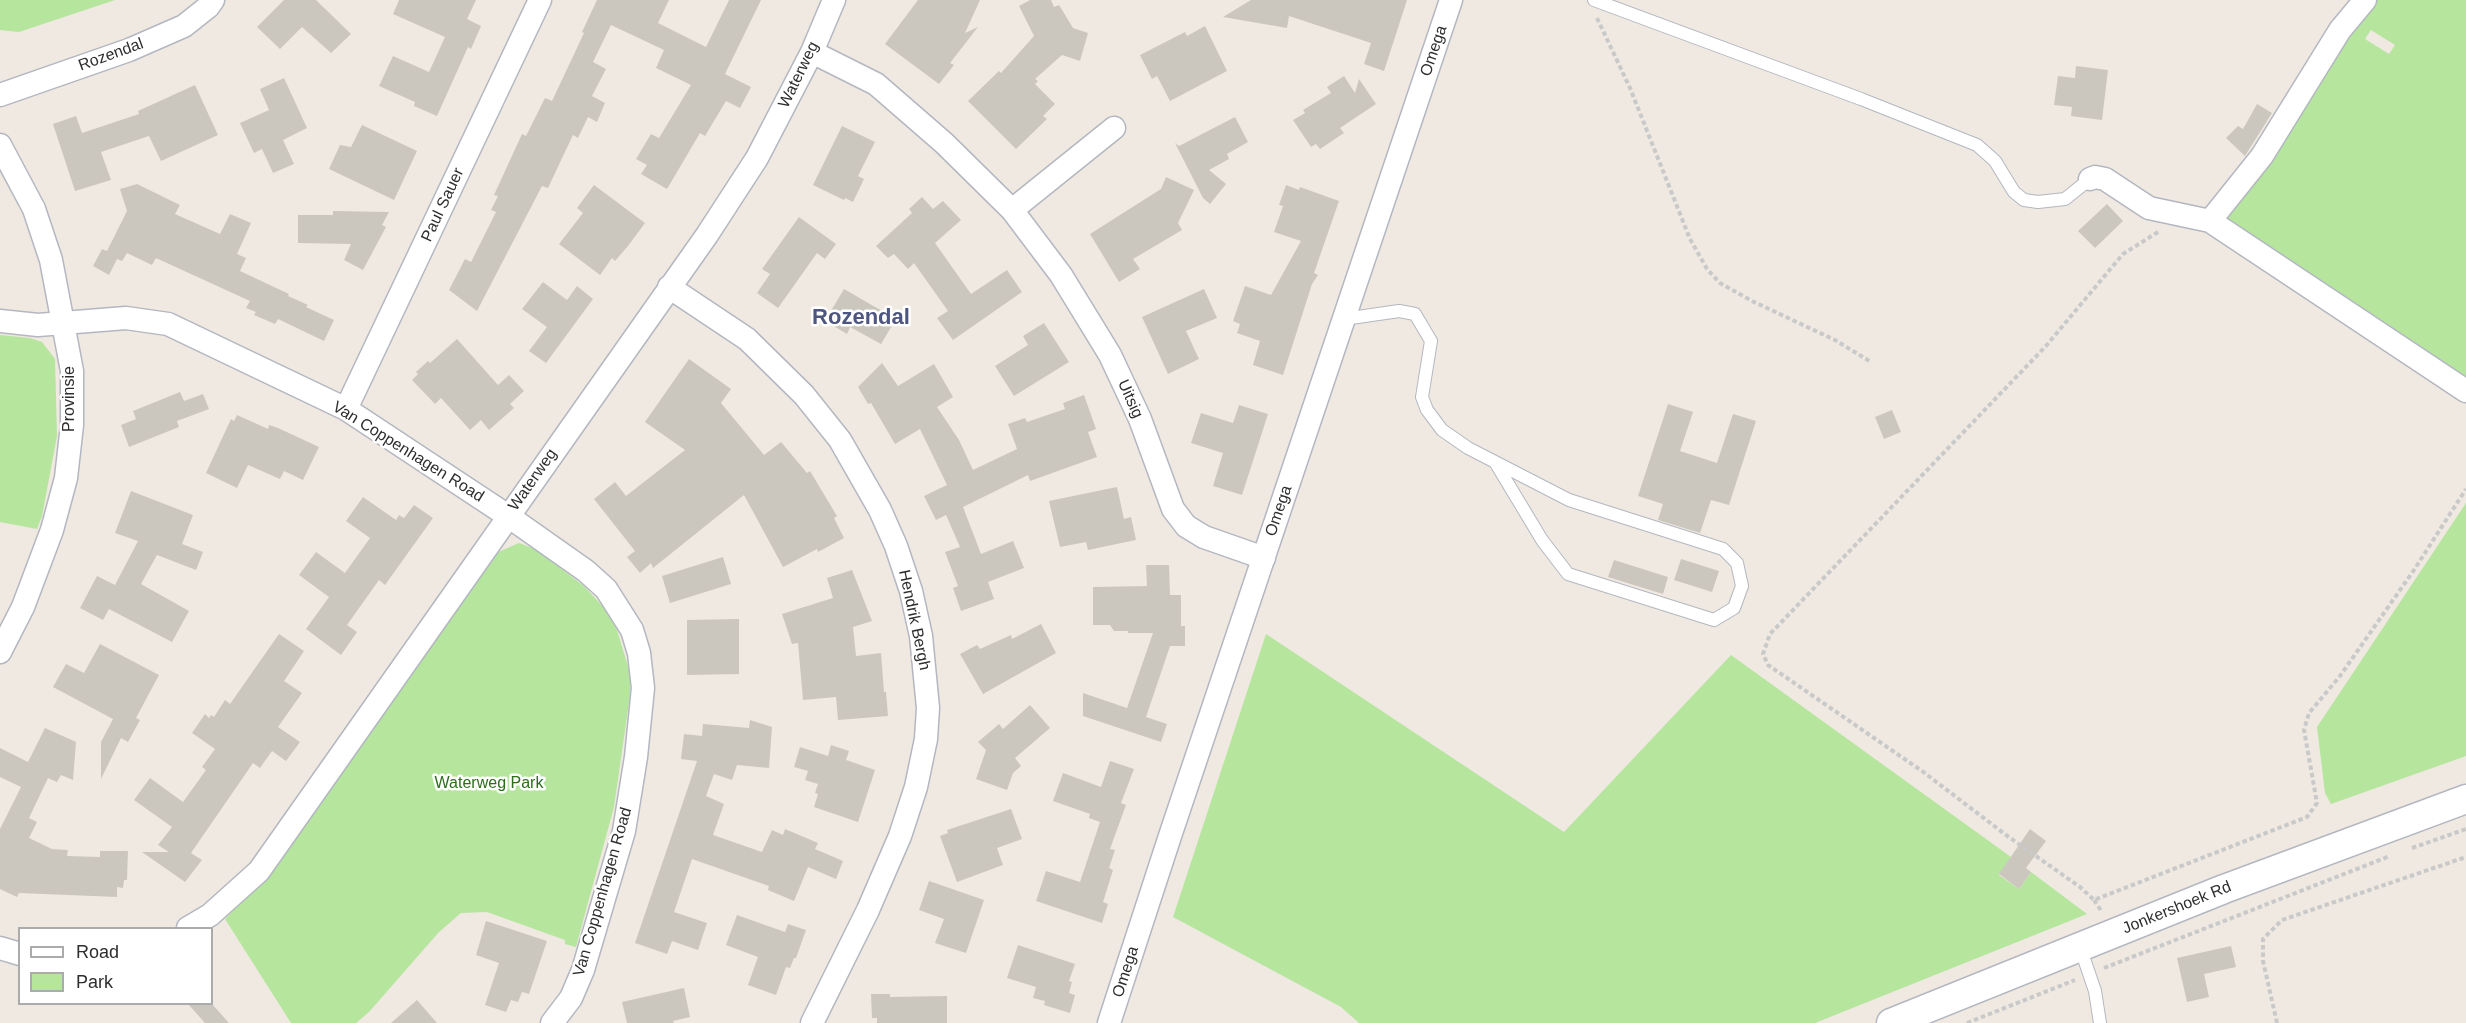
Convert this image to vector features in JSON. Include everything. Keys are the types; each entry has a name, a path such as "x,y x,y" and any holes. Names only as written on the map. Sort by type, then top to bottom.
{"street":[{"name":"Rozendal","path":"0,95 129,50 184,26 208,7 213,0"},
{"name":"Paul Sauer","path":"346,409 540,0"},
{"name":"Waterweg","path":"190,927 218,909 260,871 669,287 757,159 812,52 834,0"},
{"name":"Omega","path":"1109,1023 1451,0"},
{"path":"2210,221 2262,156 2340,30 2365,0"},
{"name":"Uitsig","path":"812,52 876,84 944,143 1012,210 1060,275 1110,355 1140,419 1173,509 1185,526 1204,537 1264,558"},
{"path":"1012,210 1114,128"},
{"name":"Provinsie","path":"0,145 34,209 51,260 72,371 72,425 66,478 52,530 24,607 0,652"},
{"path":"2090,179 2095,177 2105,179 2149,208 2210,221 2466,391"},
{"name":"Hendrik Bergh","path":"669,287 747,339 804,395 840,440 857,466 896,546 911,591 921,636 928,708 926,739 916,787 900,836 873,900 812,1023"},
{"name":"Van Coppenhagen Road","path":"0,321 38,325 126,318 168,324 346,409 508,516 586,571 606,589 632,630 639,653 643,687 636,757 624,831 583,970 571,998 552,1023"},
{"name":"Jonkershoek Rd","path":"1891,1023 2224,889 2466,799"},
{"path":"0,948 18,953"}],"lane":[{"path":"1594,6 1840,91 1977,145 1995,161 2014,192 2024,200 2038,202 2065,199 2090,179"},
{"path":"1344,319 1399,311 1416,314 1431,341 1422,397 1427,410 1442,430 1468,448 1569,500 1723,549 1737,563 1742,586 1734,609 1714,620 1568,574 1542,540 1495,462"},
{"path":"2080,947 2090,973 2100,1023"}],"path":[{"path":"1594,6 1630,88 1690,239 1707,269 1720,283 1834,340 1871,362"},
{"path":"2188,215 2123,254 2046,346 1770,634 1763,654 1768,665 1922,771 2006,835 2080,887 2094,900 2307,817 2317,803 2304,730 2309,713 2360,647 2414,570 2466,489"},
{"path":"2402,851 2466,829"},
{"path":"1967,1023 2391,856"},
{"path":"2277,1023 2263,961 2263,939 2282,920 2466,857"}],"green space":[{"path":"0,0 115,0 19,32 0,30"},
{"path":"2371,0 2466,0 2466,382 2229,224 2225,217","holes":["2371,30 2395,45 2389,54 2365,39"]},
{"path":"0,335 30,338 42,342 55,359 57,436 42,516 37,529 0,522"},
{"path":"2466,503 2466,756 2331,804 2325,793 2317,727"},
{"name":"Waterweg Park","path":"519,543 535,549 584,586 606,610 617,630 630,673 630,696 614,807 576,947 565,944 565,940 487,912 461,913 439,932 369,1012 356,1023 291,1023 225,919 250,893 496,553"},
{"path":"1266,634 1564,832 1731,655 2011,857 1999,875 2019,889 2031,872 2087,914 1815,1023 1359,1023 1341,1007 1173,917"}],"building":[{"path":"284,0 316,0 351,34 331,53 302,27 280,49 257,27"},
{"path":"399,0 476,0 467,19 481,26 471,49 468,47 437,116 414,106 415,102 379,86 393,56 429,72 445,37 393,14"},
{"path":"597,0 669,0 658,23 706,47 729,0 761,0 725,74 751,87 740,108 726,101 705,136 700,133 667,189 641,174 647,165 636,159 651,134 659,138 691,85 656,68 664,50 611,25 593,62 606,69 592,96 605,103 597,122 588,117 578,138 573,135 548,188 542,186 477,311 449,290 465,259 471,262 496,212 491,210 498,196 494,195 522,134 526,136 545,98 552,101"},
{"path":"918,0 980,0 965,33 978,27 950,63 954,65 939,84 885,44"},
{"path":"1030,0 1051,0 1054,7 1059,5 1073,28 1088,33 1080,61 1062,55 1035,79 1038,81 1035,84 1055,104 1043,116 1047,119 1016,149 968,101 999,71 1001,73 1034,36 1019,6"},
{"path":"1251,0 1407,0 1384,71 1364,64 1371,43 1289,16 1287,28 1223,17"},
{"path":"1205,26 1227,71 1170,101 1157,76 1152,79 1140,55 1185,32 1187,36"},
{"path":"2076,66 2108,70 2102,120 2071,116 2072,107 2054,105 2058,76 2075,78"},
{"path":"1344,76 1355,93 1359,79 1376,104 1340,128 1344,133 1320,149 1316,144 1311,147 1293,120 1305,113 1303,110 1331,93 1327,87"},
{"path":"284,78 307,128 283,140 294,164 273,173 262,149 254,153 240,123 269,110 260,89"},
{"path":"195,85 218,135 161,161 149,136 101,152 111,180 75,191 53,124 76,116 82,133 139,114 138,111"},
{"path":"2257,104 2272,113 2245,156 2226,138 2238,126 2243,129"},
{"path":"1235,117 1248,142 1227,154 1229,159 1209,170 1226,184 1210,204 1203,198 1175,143 1179,146"},
{"path":"362,125 417,151 394,200 329,169 340,145 351,147"},
{"path":"842,126 875,142 858,176 864,179 853,202 813,185"},
{"path":"1166,177 1194,190 1178,223 1182,230 1133,259 1140,269 1119,282 1090,234 1161,189"},
{"path":"137,184 180,205 175,214 220,234 230,214 251,223 237,254 246,258 240,271 289,294 288,296 308,305 306,307 334,320 324,341 278,319 275,324 254,315 256,312 246,308 250,301 156,258 152,265 127,253 122,261 117,259 109,275 93,266 102,249 107,251 127,211 120,189"},
{"path":"594,185 645,223 628,246 615,261 612,258 600,275 559,244 583,213 577,208"},
{"path":"1286,185 1299,190 1300,187 1339,201 1314,273 1318,275 1312,284 1283,375 1253,365 1260,341 1237,333 1240,324 1233,321 1245,286 1271,295 1301,241 1274,232 1283,206 1279,205"},
{"path":"922,197 933,209 943,201 961,220 935,243 971,294 1007,270 1022,292 953,340 937,318 948,311 914,263 908,269 894,254 888,258 876,246 912,213 909,209"},
{"path":"2107,204 2123,221 2095,248 2078,231"},
{"path":"333,211 389,212 382,225 386,227 363,270 344,260 351,244 298,243 298,215 333,215"},
{"path":"799,217 836,244 825,259 817,253 778,308 757,293 770,274 762,269"},
{"path":"543,282 567,300 577,286 593,299 546,363 529,351 547,327 522,309"},
{"path":"844,289 896,319 881,344 850,327 847,334 825,321"},
{"path":"1204,289 1217,318 1186,331 1199,359 1168,374 1142,317"},
{"path":"1044,323 1069,362 1014,396 995,366 1028,345 1023,336"},
{"path":"457,339 498,385 509,375 524,391 510,404 514,408 489,430 481,420 470,430 441,398 435,404 412,380 418,374 416,372 428,361 430,363"},
{"path":"689,359 731,389 721,403 764,455 781,442 807,473 810,471 837,516 834,518 844,538 783,567 744,495 653,568 651,563 640,573 627,557 635,551 594,499 615,482 626,496 685,450 645,422"},
{"path":"882,363 898,386 934,364 953,397 937,407 959,440 973,470 1017,449 1008,424 1025,418 1027,422 1065,409 1063,403 1084,395 1096,429 1088,432 1097,457 1030,481 1028,475 963,507 981,554 1013,541 1024,568 988,582 994,599 961,611 953,588 958,586 945,552 960,547 946,515 936,520 924,496 947,485 920,429 895,444 871,403 868,404 858,387"},
{"path":"180,392 184,401 203,394 209,409 177,421 179,427 129,447 121,425 136,419 133,411"},
{"path":"1668,404 1693,412 1680,451 1717,463 1733,414 1756,421 1729,505 1711,500 1700,533 1658,520 1663,504 1638,496"},
{"path":"1239,405 1268,414 1242,495 1213,486 1223,453 1191,443 1201,413 1233,423"},
{"path":"1892,410 1901,432 1884,439 1875,417"},
{"path":"237,415 268,429 269,425 278,428 319,447 303,480 284,471 280,479 248,465 237,488 206,473 231,419 234,421"},
{"path":"1117,487 1124,519 1131,517 1136,540 1088,550 1086,542 1060,547 1049,501"},
{"path":"131,491 193,515 182,544 203,552 196,570 157,555 141,584 189,611 172,642 109,609 103,620 80,608 97,576 115,585 138,541 115,533"},
{"path":"363,497 396,520 399,515 404,518 414,505 433,518 385,585 379,580 347,625 357,632 341,655 306,629 329,597 299,575 316,552 345,573 370,538 346,521"},
{"path":"723,557 731,584 670,603 662,576"},
{"path":"1681,559 1719,571 1712,592 1674,580"},
{"path":"1614,560 1668,577 1663,594 1608,577"},
{"path":"1146,565 1169,565 1170,595 1181,595 1181,626 1185,626 1185,646 1170,646 1146,717 1167,724 1161,742 1083,716 1083,693 1127,708 1153,633 1128,633 1128,631 1114,631 1110,625 1093,625 1093,587 1147,586"},
{"path":"852,570 872,621 853,627 856,656 881,653 888,716 838,720 836,697 803,700 798,643 792,644 782,614 833,598 827,578"},
{"path":"739,619 739,674 687,675 687,620"},
{"path":"1041,624 1056,653 983,694 960,654 977,645 980,649 1011,635 1012,639"},
{"path":"279,634 304,651 284,681 302,693 278,727 300,742 286,761 272,751 260,768 253,763 191,853 202,860 185,882 142,852 169,852 158,845 172,827 134,800 150,778 183,802 206,770 202,767 215,749 192,733 205,714 209,718 211,715 214,717 225,700 230,704"},
{"path":"100,644 159,675 136,718 140,720 128,742 121,738 101,779 101,742 113,719 53,687 66,664 84,673"},
{"path":"1030,705 1050,728 1015,758 1021,766 1013,773 1007,790 976,779 986,750 978,742 999,724 1003,729"},
{"path":"750,720 772,727 769,768 737,765 732,780 714,774 706,796 724,804 713,835 762,852 772,830 783,835 785,829 818,843 815,849 843,861 836,879 808,867 794,901 768,890 769,886 692,859 674,912 707,923 698,950 672,941 667,954 635,943 697,761 681,759 684,734 702,736 703,724 749,728"},
{"path":"45,728 76,742 73,780 61,775 57,782 48,778 29,818 37,822 29,838 52,849 68,850 67,856 100,857 100,851 128,851 127,880 124,880 123,888 117,887 117,897 19,893 17,897 0,889 0,829 21,787 0,777 0,748 28,762"},
{"path":"831,745 849,751 846,760 875,770 858,822 814,807 818,784 805,780 808,771 794,767 800,747 828,756"},
{"path":"1110,761 1134,769 1121,803 1126,805 1110,849 1115,850 1109,868 1113,870 1103,902 1108,904 1102,923 1036,901 1046,871 1080,882 1100,822 1089,818 1090,814 1053,801 1063,773 1101,787"},
{"path":"1011,809 1022,839 997,848 1003,865 957,882 940,836 948,833 947,830"},
{"path":"2030,829 2046,841 2026,868 2031,872 2019,889 1999,874"},
{"path":"929,881 984,900 966,953 935,943 944,919 919,910"},
{"path":"737,915 785,932 788,924 806,930 796,958 790,968 786,967 776,995 748,985 758,957 726,945"},
{"path":"486,921 547,941 529,994 522,992 518,1002 511,1000 506,1012 485,1005 499,963 476,955"},
{"path":"1018,945 1075,964 1069,981 1072,982 1069,993 1075,995 1070,1013 1044,1005 1045,1001 1033,998 1036,987 1007,978"},
{"path":"2231,946 2236,967 2204,974 2209,997 2187,1002 2177,958"},
{"path":"684,988 690,1017 673,1021 674,1023 627,1023 622,1002"},
{"path":"871,994 890,994 890,997 947,996 947,1023 877,1023 877,1018 872,1018"},
{"path":"417,1000 437,1023 391,1023"},
{"path":"189,1005 213,1005 229,1023 205,1023"}],"district":[{"name":"Rozendal","path":"861,318"}]}
